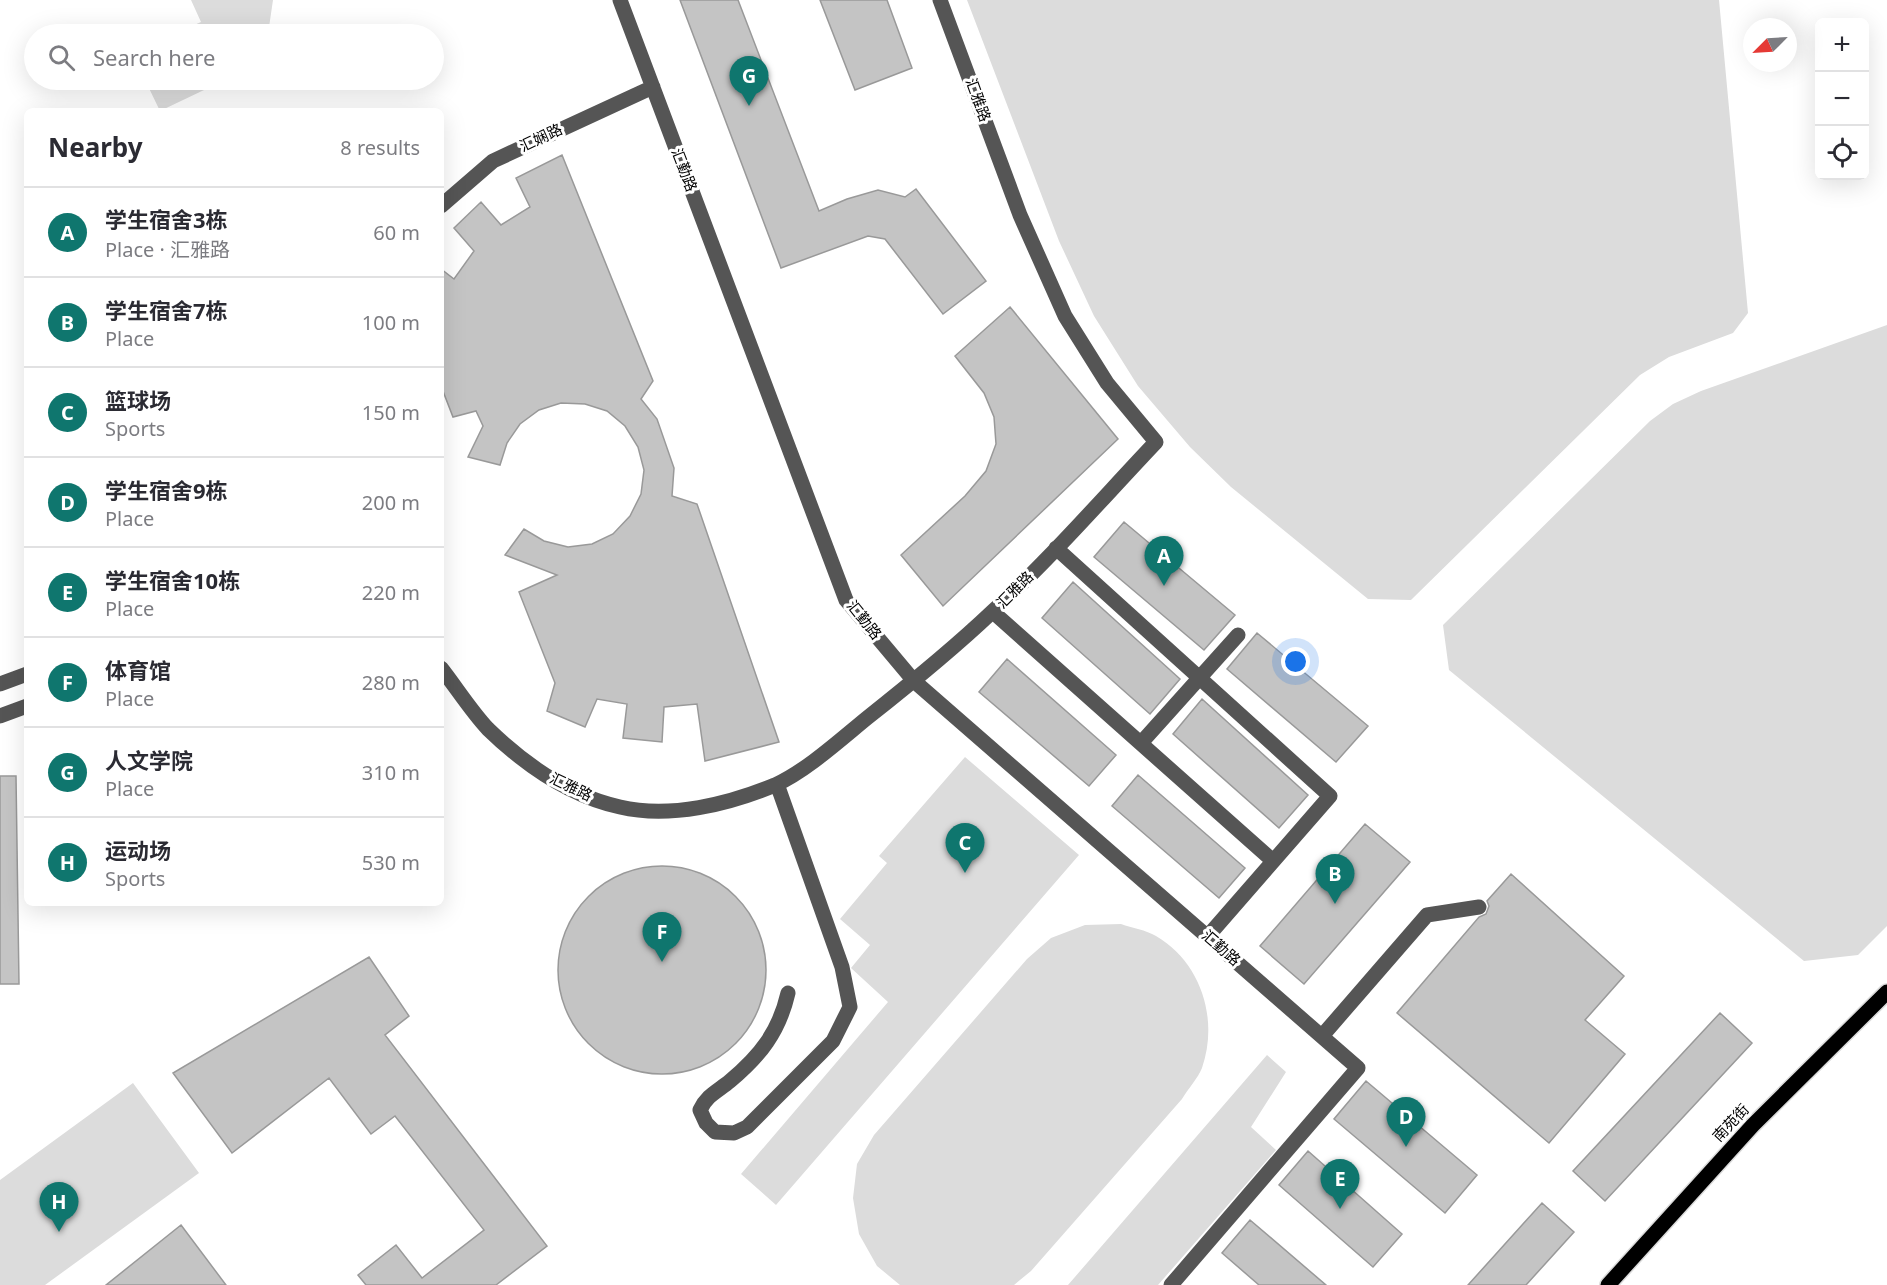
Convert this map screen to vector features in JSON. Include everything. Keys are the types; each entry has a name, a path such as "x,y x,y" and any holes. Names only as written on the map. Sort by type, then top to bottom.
{"main road":[{"name":"南苑街","path":"1608,1285 1753,1125 1887,992"}],"street":[{"name":"汇勤路","path":"620,0 846,600 914,681 1358,1068 1171,1285"},
{"name":"汇雅路","path":"444,672 488,728 536,768 560,784 620,808 655,811 703,808 777,784 814,760 914,681 993,612 1156,442 1107,383 1065,316 1020,215 940,0"},
{"name":"汇娴路","path":"444,203 493,160 652,87"},
{"path":"1056,548 1330,796 1208,936"},
{"path":"993,612 1273,861"},
{"path":"1141,743 1238,635"},
{"path":"0,684 24,675"},
{"path":"0,716 24,707"},
{"path":"777,784 842,967 850,1007 833,1041 747,1127 734,1133 715,1132 706,1123 700,1110 705,1099 751,1063 773,1034 783,1015 788,993"},
{"path":"1322,1036 1427,915 1479,907"}],"shaded area":[{"path":"191,0 273,0 269,24 196,24 201,22"},
{"path":"967,0 1719,0 1748,313 1733,333 1669,357 1640,375 1411,600 1368,599 1231,487 1190,447 1138,386 1094,316 1059,241"},
{"path":"150,90 204,90 166,108 159,108"},
{"path":"1887,325 1887,926 1858,955 1804,961 1449,670 1443,625 1650,421 1673,404 1701,391"},
{"path":"965,757 1079,855 776,1205 741,1174 888,1002 851,968 870,945 840,919 887,863 879,856"},
{"path":"1121,924 1156,936 1172,947 1195,976 1207,1012 1208,1030 1207,1049 1198,1076 1182,1099 1031,1271 1014,1285 900,1285 877,1266 859,1234 853,1198 857,1164 874,1135 1027,959 1051,938 1085,925"},
{"path":"1267,1055 1286,1072 1251,1127 1276,1150 1158,1285 1068,1285"},
{"path":"133,1083 199,1173 45,1285 0,1285 0,1180"}],"building":[{"path":"680,0 738,0 819,211 847,199 878,190 905,197 916,189 986,281 943,314 885,239 868,236 781,268"},
{"path":"820,0 887,0 912,68 855,90"},
{"path":"562,155 653,381 641,399 657,419 674,468 672,496 697,504 779,742 705,761 697,704 664,707 662,742 623,738 627,704 597,699 585,727 547,711 555,683 519,592 557,575 505,555 524,529 544,541 568,547 592,544 613,534 630,516 641,494 644,470 638,447 625,426 607,411 585,404 561,403 539,410 520,424 507,443 500,465 468,457 483,426 476,411 453,417 444,394 444,271 454,279 474,251 454,228 481,202 501,225 530,207 516,178"},
{"path":"1010,307 1118,439 943,606 901,555 965,496 986,471 996,444 994,417 984,393 955,356"},
{"path":"1124,522 1235,615 1204,650 1094,557"},
{"path":"1073,582 1180,679 1150,714 1042,618"},
{"path":"1257,633 1368,726 1336,762 1227,669"},
{"path":"1007,659 1116,755 1089,786 979,692"},
{"path":"1202,699 1308,795 1279,828 1173,734"},
{"path":"1138,775 1245,868 1219,898 1112,806"},
{"path":"0,776 16,776 19,984 0,984"},
{"path":"1365,824 1410,862 1304,984 1260,946"},
{"path":"652,866 672,866 692,870 711,878 736,896 749,912 758,930 766,960 762,1000 758,1010 749,1028 736,1044 720,1057 692,1070 672,1074 652,1074 632,1070 613,1062 588,1044 575,1028 562,1000 558,980 558,960 562,940 570,921 588,896 604,883 632,870"},
{"path":"1511,874 1624,976 1585,1020 1625,1054 1549,1143 1397,1013 1479,917 1486,914 1489,906 1487,901"},
{"path":"369,957 409,1016 385,1035 547,1246 496,1285 366,1285 358,1275 396,1245 422,1278 484,1230 395,1116 371,1134 329,1078 232,1153 173,1073"},
{"path":"1720,1013 1752,1043 1605,1201 1573,1171"},
{"path":"1366,1081 1477,1175 1445,1213 1334,1119"},
{"path":"1308,1151 1402,1234 1373,1267 1279,1185"},
{"path":"1542,1203 1574,1232 1526,1285 1468,1285"},
{"path":"1250,1220 1326,1285 1259,1285 1222,1253"},
{"path":"181,1225 226,1285 106,1285"}],"place":[{"name":"人文学院","path":"749,106"},
{"name":"学生宿舍3栋","path":"1164,586"},
{"name":"篮球场","path":"965,873"},
{"name":"学生宿舍7栋","path":"1335,904"},
{"name":"体育馆","path":"662,962"},
{"name":"学生宿舍9栋","path":"1406,1147"},
{"name":"学生宿舍10栋","path":"1340,1209"},
{"name":"运动场","path":"59,1232"}]}
